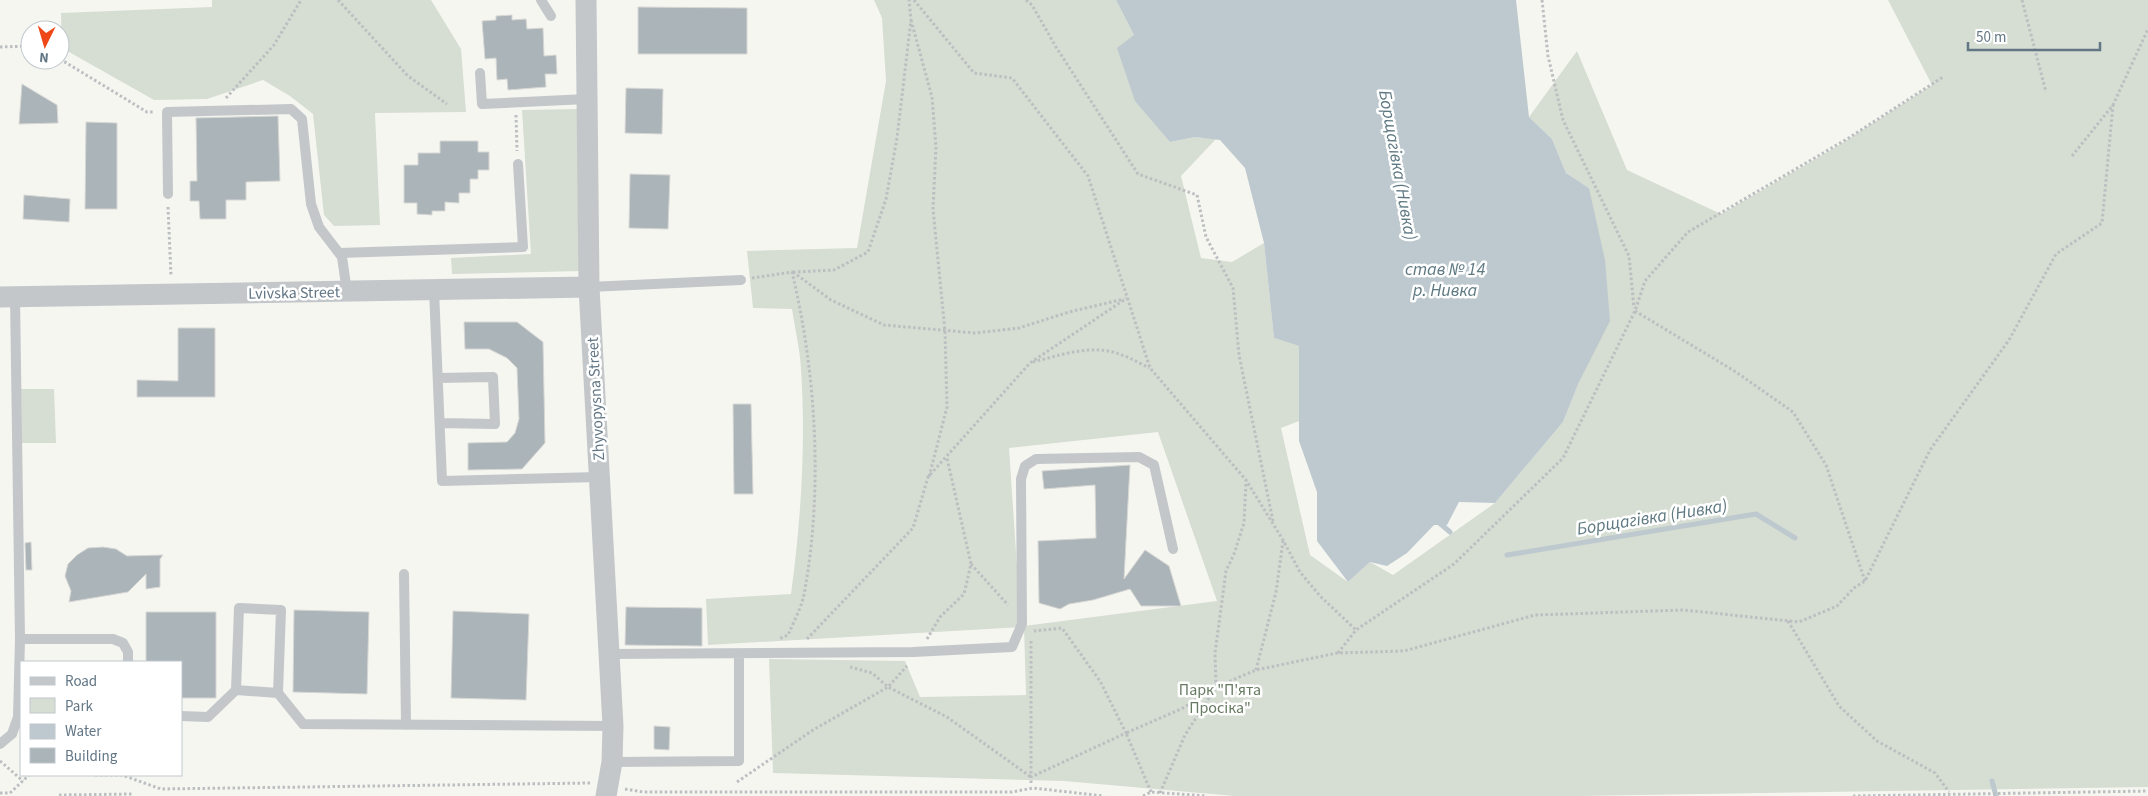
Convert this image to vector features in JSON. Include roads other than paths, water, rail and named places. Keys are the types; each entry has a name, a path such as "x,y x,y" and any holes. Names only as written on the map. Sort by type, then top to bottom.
{"street":[{"name":"Zhyvopysna Street","path":"586,0 589,287 613,726 612,762 599,790"},
{"name":"Lvivska Street","path":"7,297 589,287"}],"lane":[{"path":"541,0 551,16"},
{"path":"480,73 482,104 587,100"},
{"path":"168,194 167,112 291,109 302,119 311,204 320,227 342,257 347,292"},
{"path":"339,253 522,247 518,164"},
{"path":"589,287 741,280"},
{"path":"434,290 442,481 599,477"},
{"path":"0,744 12,734 18,717 20,639 7,297"},
{"path":"438,378 493,377 495,424 440,424"},
{"path":"610,654 913,652 1012,647 1022,622 1021,478 1025,466 1036,459 1139,457 1148,460 1154,465 1173,549"},
{"path":"404,574 406,725"},
{"path":"182,716 208,717 236,690 239,608 281,610 278,693 303,724 613,726"},
{"path":"20,639 113,639 123,643 128,652 128,661"},
{"path":"612,762 740,761 739,654"},
{"path":"236,690 278,693"}],"water":[{"name":"став № 14 р. Нивка","path":"1116,0 1516,0 1529,117 1552,139 1566,173 1589,188 1605,260 1610,321 1579,382 1563,422 1495,503 1459,502 1447,525 1434,525 1407,553 1387,566 1370,562 1348,582 1317,541 1317,492 1299,441 1299,346 1274,338 1264,243 1245,168 1220,140 1195,137 1170,142 1135,101 1117,48 1134,35"}],"waterway":[{"name":"Борщагівка (Нивка)","path":"1507,555 1756,514 1795,538"},
{"name":"Борщагівка (Нивка)","path":"1436,520 1450,532"},
{"name":"Борщагівка (Нивка)","path":"1992,781 1996,796"}],"park label":[{"name":"Парк \"П'ята Просіка\"","path":"1220,698"}]}
